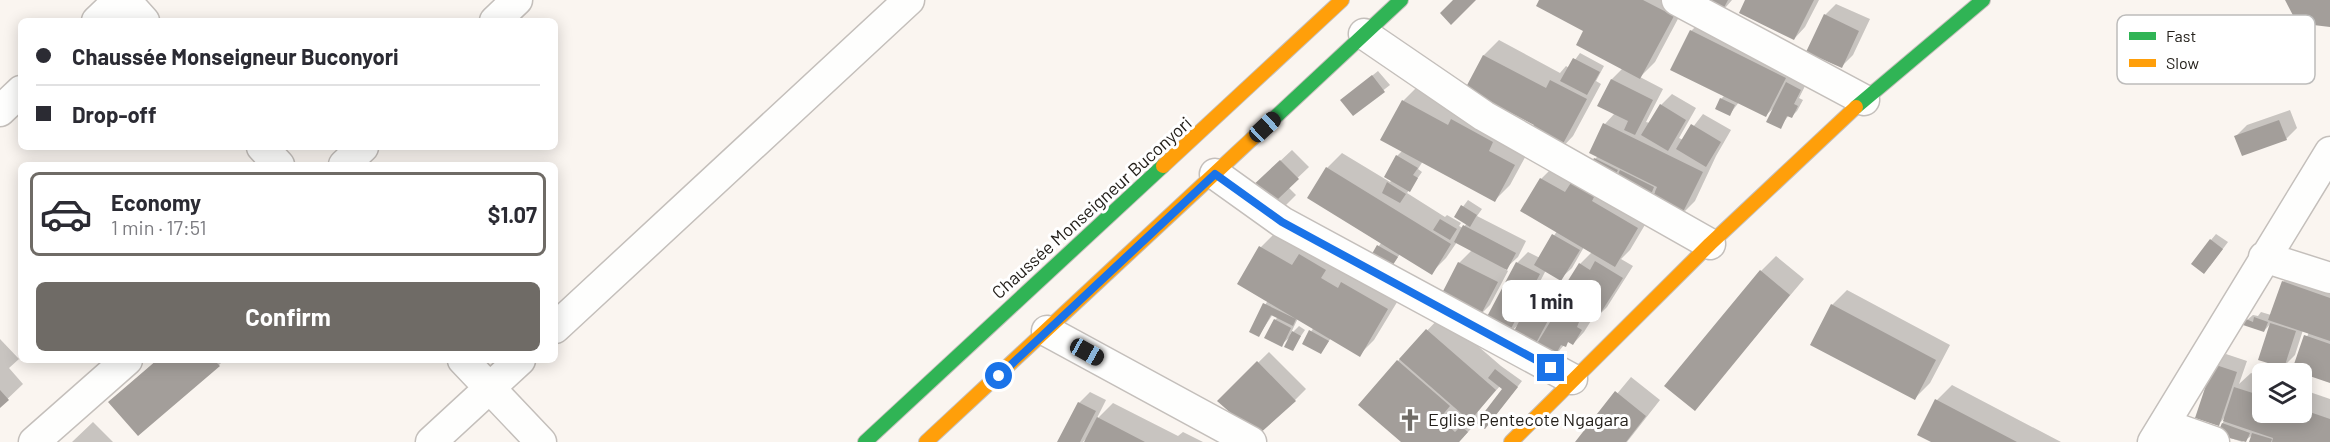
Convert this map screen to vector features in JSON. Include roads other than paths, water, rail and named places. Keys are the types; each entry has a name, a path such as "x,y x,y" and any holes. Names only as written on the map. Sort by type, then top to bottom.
{"street":[{"path":"100,18 120,0"},
{"path":"125,0 141,18"},
{"path":"498,18 517,0"},
{"path":"558,325 909,0"},
{"name":"Chaussée Monseigneur Buconyori","path":"865,442 1342,0"},
{"path":"926,442 1401,0"},
{"path":"1677,0 1864,100"},
{"path":"1512,442 1572,379 1710,244 1864,100 1983,0"},
{"path":"1364,34 1484,116 1710,244"},
{"path":"0,111 18,94"},
{"path":"265,150 276,162"},
{"path":"347,162 360,150"},
{"path":"2214,442 2160,433 2264,257 2330,152"},
{"path":"1215,174 1282,222 1572,379"},
{"path":"2264,257 2330,278"},
{"path":"1047,331 1251,442"},
{"path":"34,442 124,363"},
{"path":"466,363 541,442"},
{"path":"430,442 517,363"}],"place":[{"name":"Eglise Pentecote Ngagara","path":"1410,420"}]}
